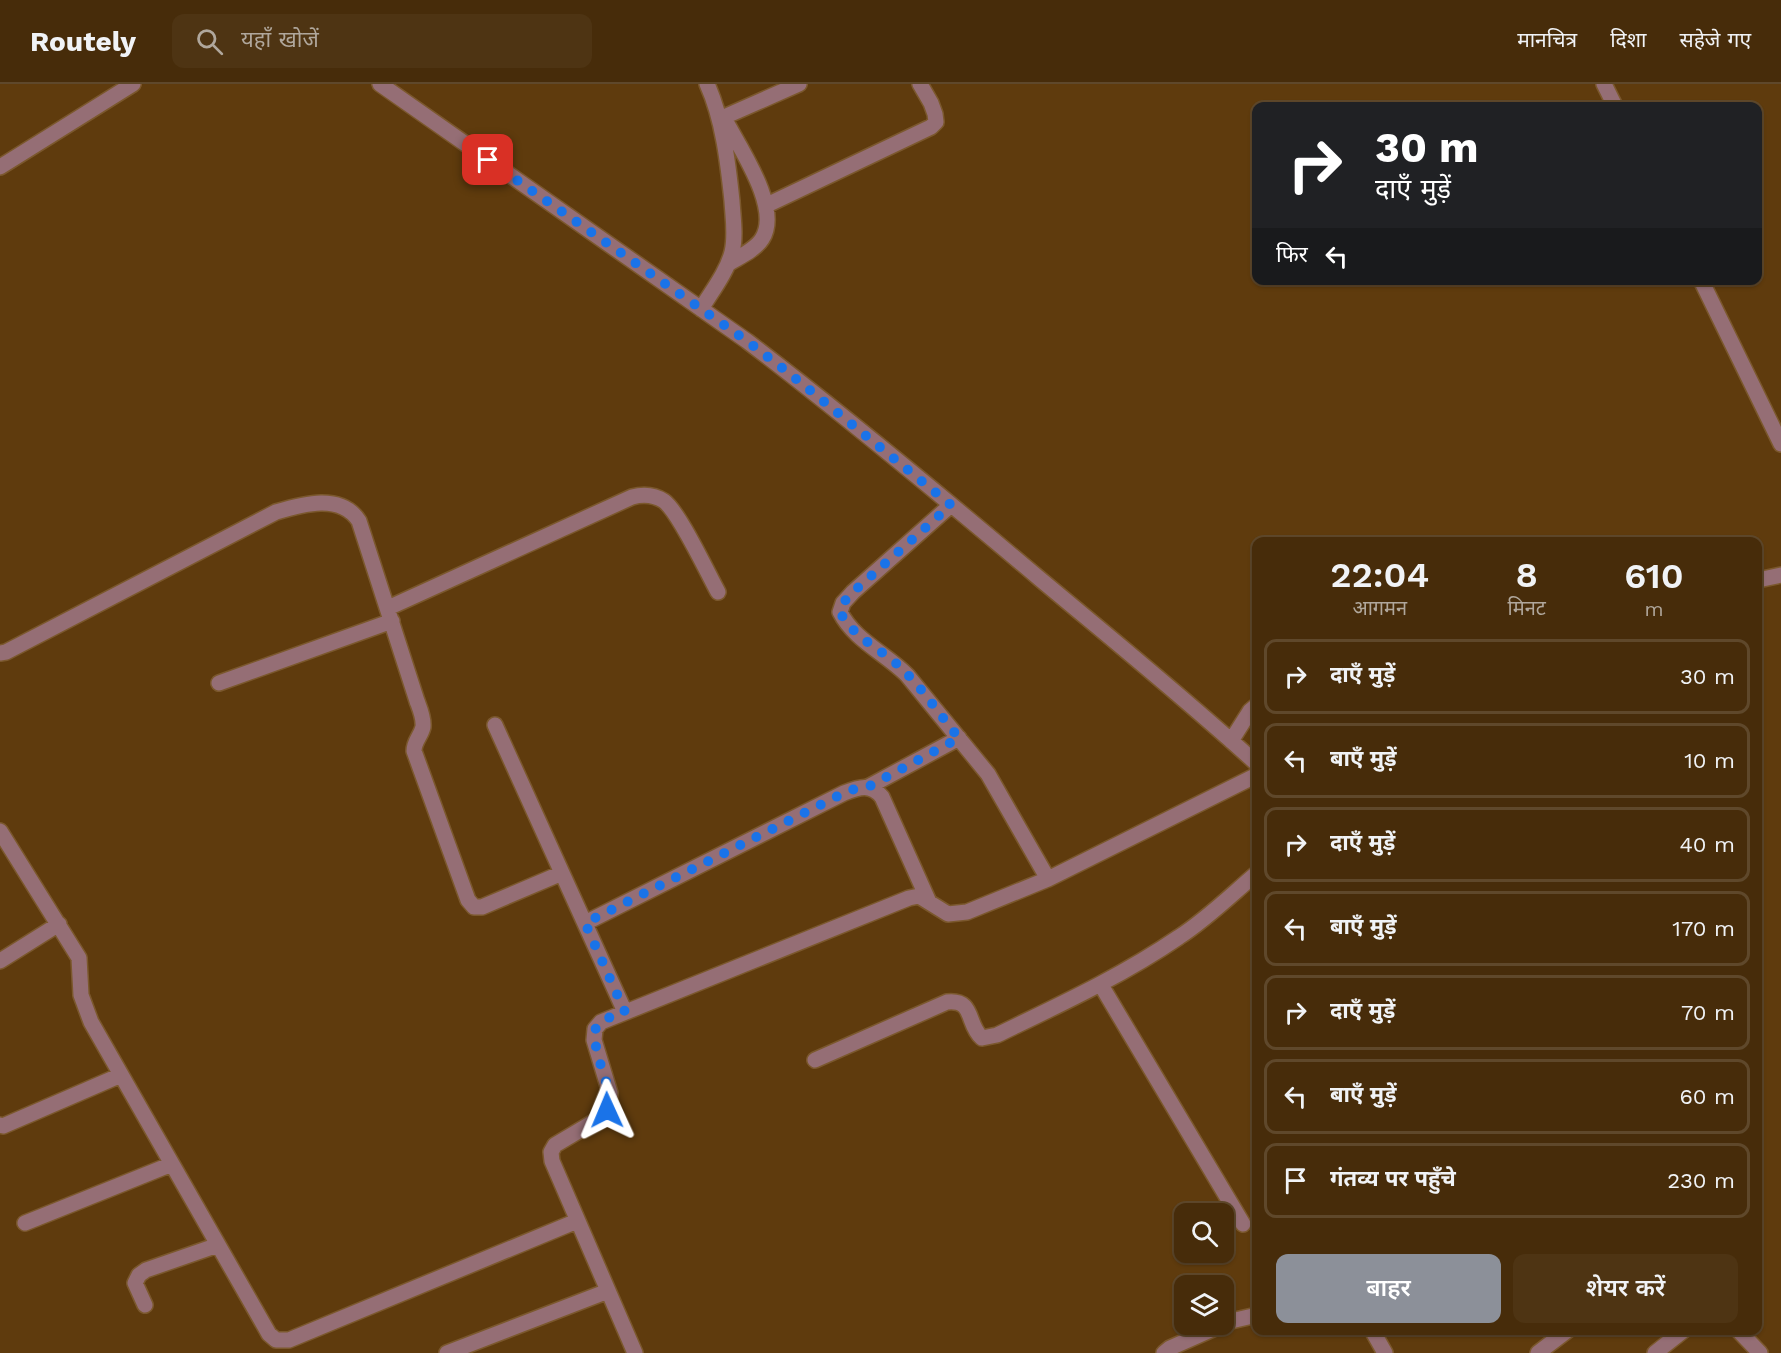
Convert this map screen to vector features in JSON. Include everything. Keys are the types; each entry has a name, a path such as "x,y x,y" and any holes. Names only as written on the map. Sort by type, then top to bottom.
{"street":[{"path":"0,167 133,84"},
{"path":"380,84 790,374 951,505 1252,760"},
{"path":"724,117 799,84"},
{"path":"766,205 931,127 936,122 936,114 920,84"},
{"path":"1604,84 1613,102"},
{"path":"701,309 728,264 733,251 734,234 727,154 710,90"},
{"path":"710,90 760,188 768,219 761,241 728,264"},
{"path":"1703,285 1781,444"},
{"path":"219,683 390,615 632,497 643,494 666,502 718,592"},
{"path":"0,653 6,652 235,534 259,519 298,505 320,502 338,505 355,514 364,533 422,717 423,728 414,743 414,751 468,900 474,907 482,907 562,873"},
{"path":"951,505 853,592 843,603 840,612 854,633 907,675 992,780 1048,879"},
{"path":"1762,579 1781,575"},
{"path":"1231,741 1252,709"},
{"path":"495,725 625,1012"},
{"path":"585,923 844,793 868,787 959,738"},
{"path":"635,1353 577,1221 552,1161 551,1152 562,1140 602,1117 607,1110 610,1094 594,1040 595,1029 601,1022 892,903 919,896 948,914 957,914 1048,879 1252,778"},
{"path":"868,787 876,790 882,797 929,902"},
{"path":"0,831 79,958 81,995 88,1015 269,1335 282,1341 299,1335 577,1221"},
{"path":"815,1060 947,1002 957,1001 963,1004 977,1034 982,1038 989,1038 1101,985 1182,936 1252,877"},
{"path":"0,961 59,924"},
{"path":"1101,985 1243,1224"},
{"path":"0,1125 3,1126 121,1076"},
{"path":"25,1222 172,1164"},
{"path":"145,1305 135,1283 146,1269 218,1245"},
{"path":"447,1353 608,1291"},
{"path":"1164,1353 1170,1348 1231,1321 1252,1316"},
{"path":"1375,1335 1385,1353"},
{"path":"1538,1353 1561,1335"},
{"path":"1655,1353 1678,1335"},
{"path":"1743,1335 1760,1353"}],"route":[{"path":"488,160 747,341 951,505 853,592 843,603 840,612 854,633 907,675 959,738 868,787 844,793 585,923 625,1012 601,1022 595,1029 594,1040 610,1094 607,1110"}]}
